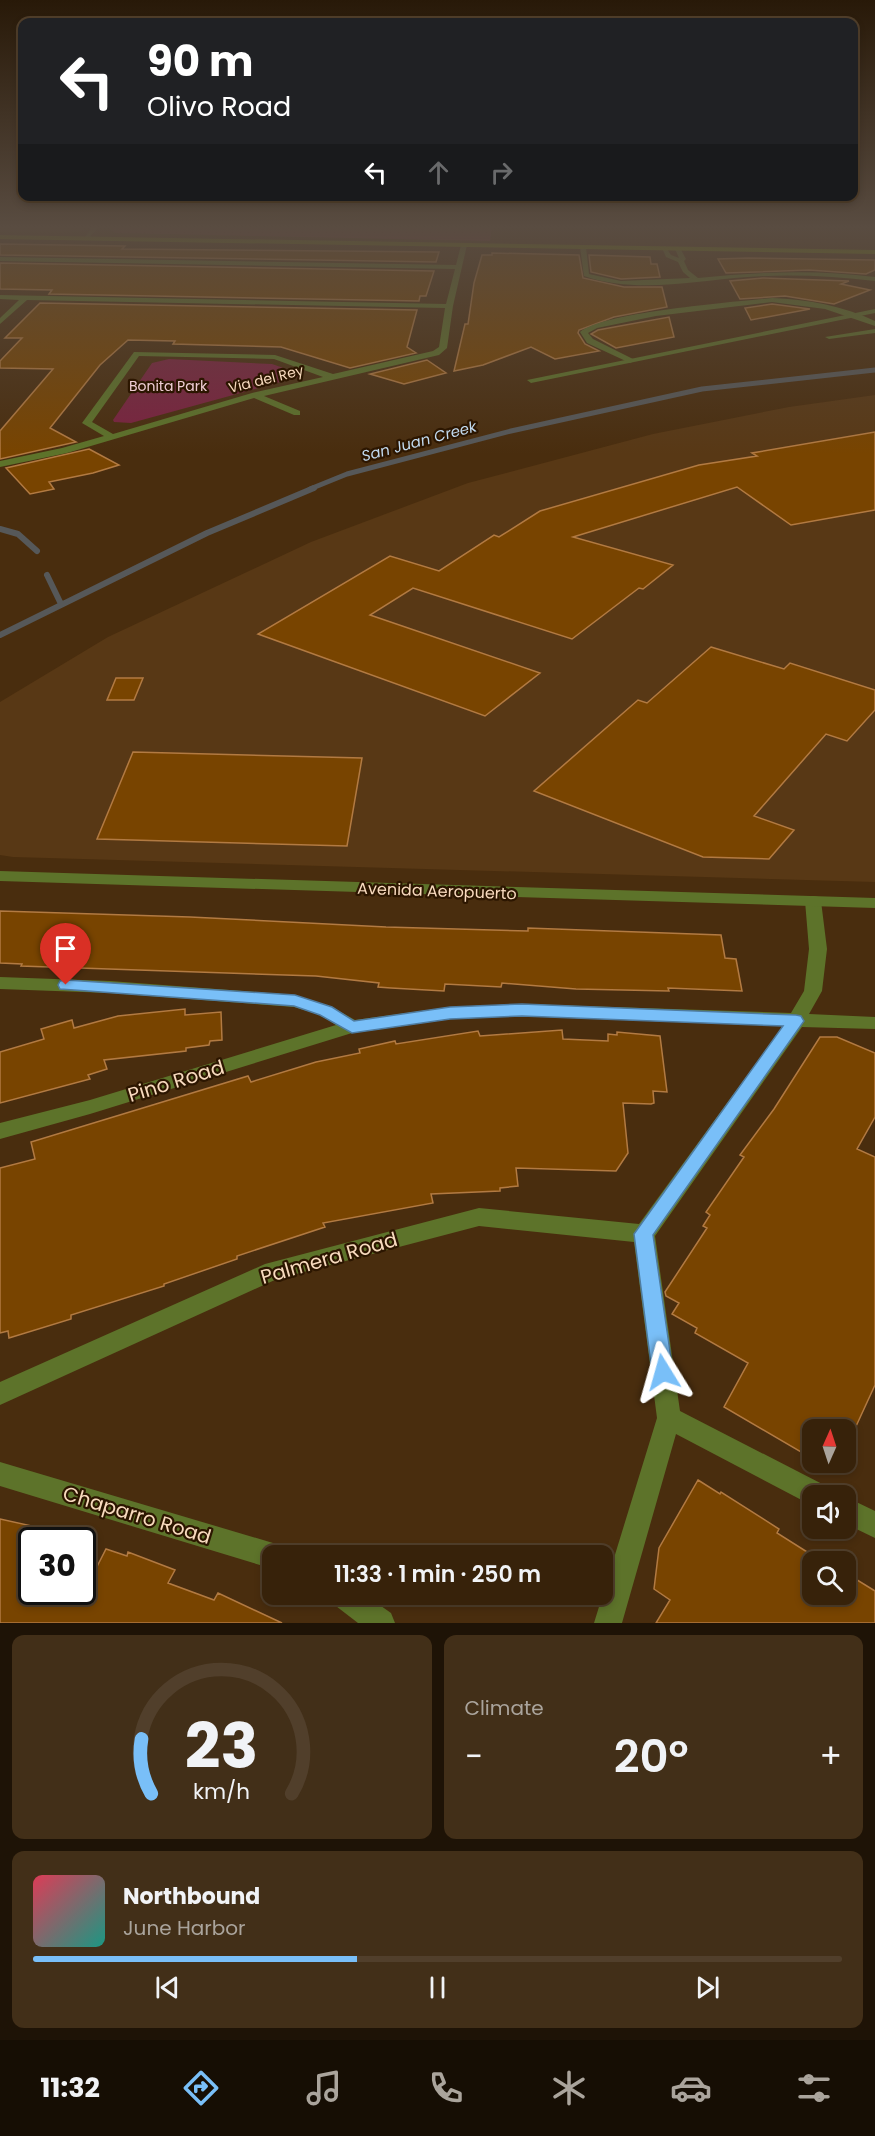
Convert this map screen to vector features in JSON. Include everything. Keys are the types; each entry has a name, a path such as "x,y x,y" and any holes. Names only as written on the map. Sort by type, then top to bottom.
{"street":[{"path":"0,322 20,303"},
{"path":"296,303 449,306 450,303"},
{"path":"630,361 590,341 585,332 595,326 656,314 744,303"},
{"path":"799,303 842,318 875,325"},
{"path":"802,303 854,316 875,325"},
{"path":"854,316 853,311 875,304"},
{"name":"Via del Rey","path":"0,464 47,455 255,395 436,353 442,348 449,306"},
{"path":"531,381 875,311"},
{"path":"829,337 875,331"},
{"path":"111,436 87,423 137,354 275,357 332,377"},
{"path":"255,395 297,413"},
{"name":"Avenida Aeropuerto","path":"0,876 875,903"},
{"path":"608,1623 669,1418 644,1234 796,1021 813,991 818,949 813,901"},
{"path":"0,983 110,987 295,1001 326,1011 352,1027"},
{"name":"Pino Road","path":"0,1131 90,1107 352,1027 450,1013 522,1010 875,1023"},
{"name":"Palmera Road","path":"0,1394 273,1271 479,1216 644,1234"},
{"path":"669,1418 802,1487"},
{"name":"Chaparro Road","path":"0,1474 262,1553"},
{"path":"856,1515 875,1525"},
{"path":"356,1605 381,1623"}],"shaded area":[{"path":"875,395 875,882 0,855 0,702 108,637 311,542 468,483 653,434 789,407"}],"green space":[{"name":"Bonita Park","path":"169,359 272,364 301,374 299,377 131,423 114,422 113,420 152,363"}],"building":[{"path":"40,303 417,310 407,347 416,353 350,368 281,347 173,344 175,341 128,340 100,365 50,428 76,442 0,459 0,431 53,369 0,368 0,361 22,338 5,338"},
{"path":"471,303 666,303 667,307 614,317 579,330 578,333 585,344 599,351 555,359 531,347 483,365 454,371 465,324 468,324"},
{"path":"772,304 810,309 751,320 745,308"},
{"path":"669,317 674,337 616,348 591,334 598,330"},
{"path":"427,360 446,373 404,384 370,374"},
{"path":"875,432 875,510 791,525 737,487 573,537 673,565 572,639 413,588 370,615 540,673 485,716 258,634 390,556 439,571 494,535 499,537 540,511 699,465 757,456 752,453"},
{"path":"89,449 119,465 49,482 54,489 30,494 6,468"},
{"path":"711,647 784,669 790,663 875,690 875,710 847,741 826,734 754,816 794,830 769,859 703,857 534,791 638,700 647,703"},
{"path":"116,678 143,678 134,700 107,700"},
{"path":"133,752 362,758 347,846 97,839"},
{"path":"0,911 190,917 386,927 528,931 528,928 721,935 725,958 736,959 742,991 668,988 669,991 576,989 502,983 501,987 445,984 444,991 378,987 379,983 316,976 21,966 22,964 0,963"},
{"path":"185,1009 185,1015 221,1012 222,1040 210,1041 209,1045 186,1048 186,1051 104,1060 107,1069 88,1075 90,1079 0,1103 0,1052 44,1039 41,1029 72,1020 74,1028 118,1016"},
{"path":"562,1030 563,1039 608,1041 608,1034 617,1035 617,1032 660,1036 667,1092 653,1091 654,1103 651,1104 623,1103 628,1153 616,1171 516,1168 518,1186 500,1188 500,1191 431,1194 433,1203 323,1223 325,1227 237,1256 237,1259 164,1284 164,1286 71,1315 71,1319 9,1338 8,1331 0,1333 0,1168 35,1159 31,1142 248,1076 251,1082 316,1062 360,1053 359,1049 395,1041 396,1044 478,1031 480,1036"},
{"path":"820,1037 837,1037 875,1053 875,1117 857,1149 875,1157 875,1385 856,1426 856,1419 802,1419 802,1453 724,1407 748,1363 695,1333 697,1328 672,1314 679,1303 666,1296 665,1292 707,1228 703,1226 710,1215 706,1212 744,1157 740,1155 774,1109"},
{"path":"698,1480 779,1529 777,1533 806,1551 802,1551 802,1605 856,1605 856,1579 875,1591 875,1623 656,1623 670,1600 654,1589 659,1548"},
{"path":"0,1519 32,1526 18,1527 18,1605 96,1605 96,1569 106,1549 127,1556 128,1552 175,1570 168,1583 214,1600 218,1593 282,1623 0,1623"}],"waterway":[{"name":"San Juan Creek","path":"310,489 347,474 511,431 702,389 875,370"},
{"name":"San Juan Creek","path":"0,635 207,533 314,488"},
{"path":"0,529 18,534 37,551"},
{"path":"47,575 61,604"}],"route":[{"path":"66,985 295,1001 326,1011 352,1027 450,1013 522,1010 592,1011 796,1021 644,1234 663,1372"}]}
